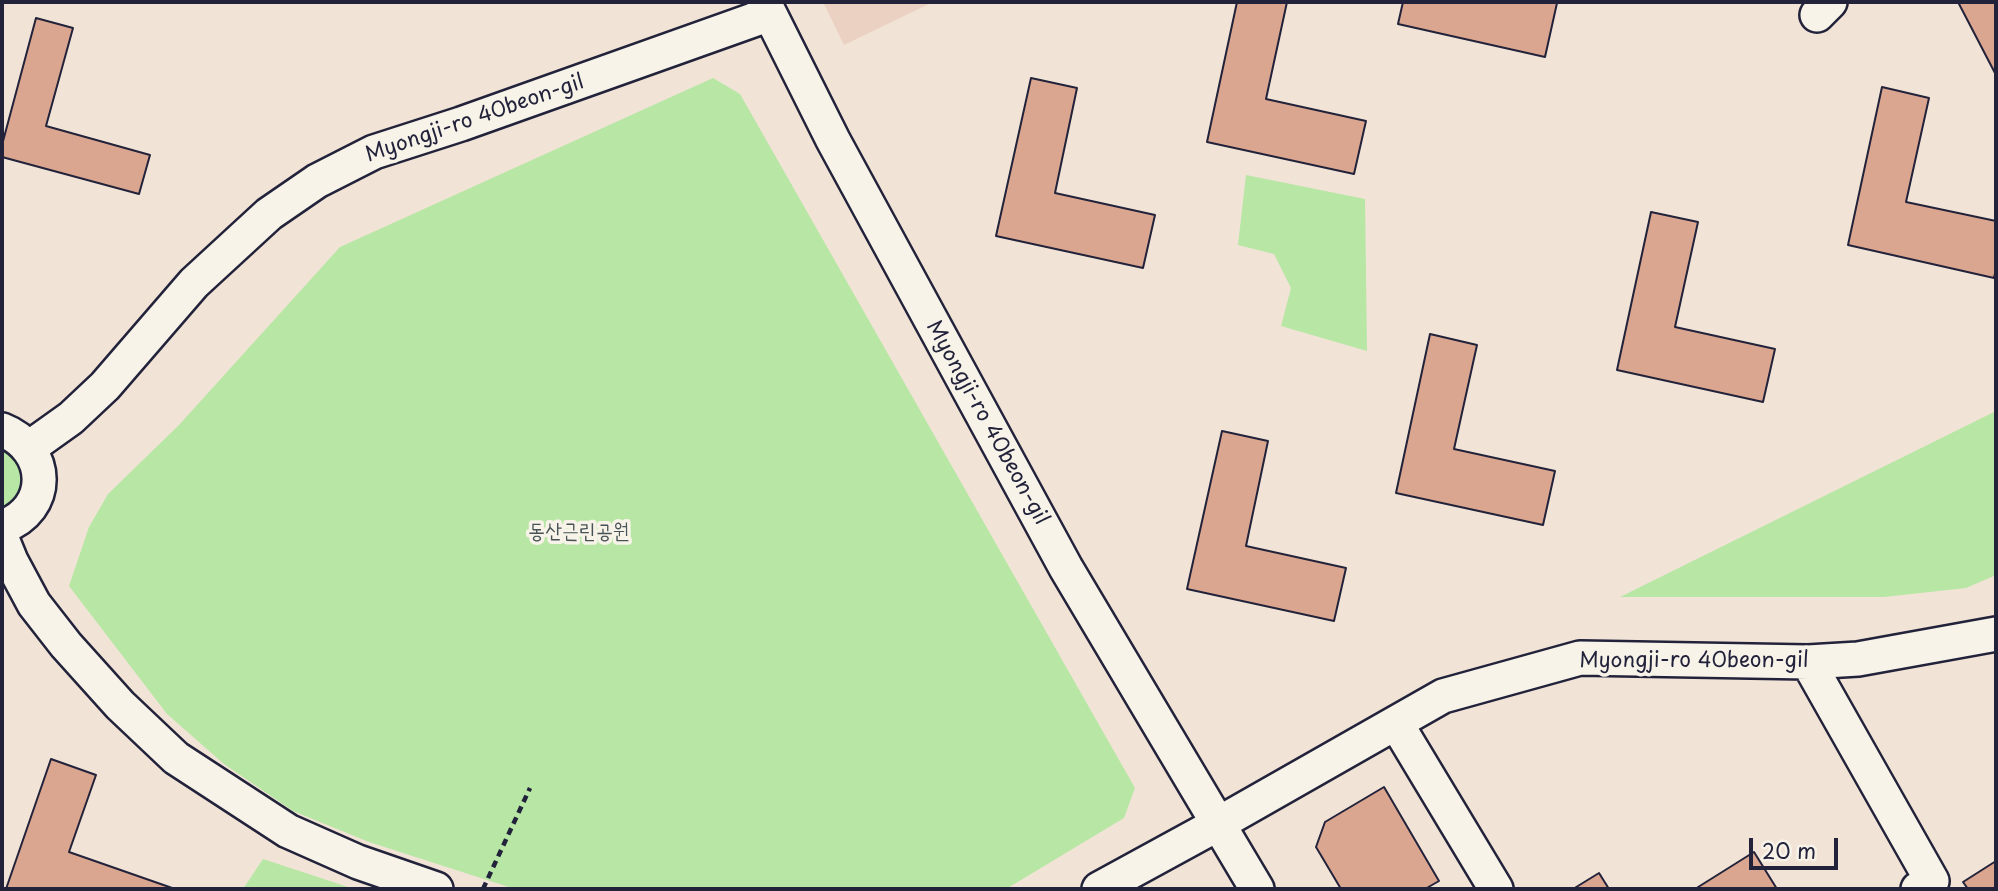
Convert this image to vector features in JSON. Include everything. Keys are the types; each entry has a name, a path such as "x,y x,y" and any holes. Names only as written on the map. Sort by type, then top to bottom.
{"street":[{"name":"Myongji-ro 40beon-gil","path":"15,439 71,418 105,386 194,284 222,257 269,214 317,181 374,152 474,120 767,8 833,140 1066,568 1257,889"},
{"path":"2,527 14,523 27,512 36,497 40,480 37,463 15,439"},
{"path":"2,539 34,604 66,645 120,705 176,758 288,831 358,862 436,889"},
{"name":"Myongji-ro 40beon-gil","path":"1099,889 1443,696 1580,658 1808,662 1858,659 1996,634"},
{"path":"1808,662 1929,886"},
{"path":"1396,723 1496,889"}],"path":[{"path":"483,889 530,788"}],"shaded area":[{"path":"823,2 933,2 844,45"}],"green space":[{"name":"동산근린공원","path":"713,78 740,94 1135,788 1124,818 1006,889 515,889 369,842 293,811 224,764 167,714 69,586 89,527 108,494 179,425 340,247"},
{"path":"1246,175 1365,199 1367,351 1281,326 1291,288 1274,254 1238,245"},
{"path":"1996,411 1996,575 1966,588 1884,597 1620,597"},
{"path":"2,447 17,457 24,479 15,501 2,510"},
{"path":"263,859 354,889 243,889"}],"building":[{"path":"1237,2 1287,2 1266,99 1366,121 1354,174 1207,142"},
{"path":"1403,2 1557,3 1545,57 1398,24"},
{"path":"1958,2 1996,2 1996,75"},
{"path":"36,18 73,28 46,126 150,155 139,194 2,157 2,145"},
{"path":"1031,78 1077,88 1055,193 1155,215 1143,268 996,236"},
{"path":"1882,87 1929,98 1906,202 1996,221 1994,278 1848,245"},
{"path":"1651,212 1698,222 1675,327 1775,349 1763,402 1617,370"},
{"path":"1430,334 1477,345 1454,449 1555,471 1543,525 1396,493"},
{"path":"1222,431 1268,441 1246,546 1346,568 1334,621 1187,589"},
{"path":"51,759 96,775 69,852 175,889 6,889"},
{"path":"1384,787 1439,881 1425,889 1341,889 1316,847 1325,822"},
{"path":"1754,852 1777,889 1695,889"},
{"path":"1996,861 1996,889 1968,889 1963,882"},
{"path":"1599,873 1609,889 1573,889"}]}
